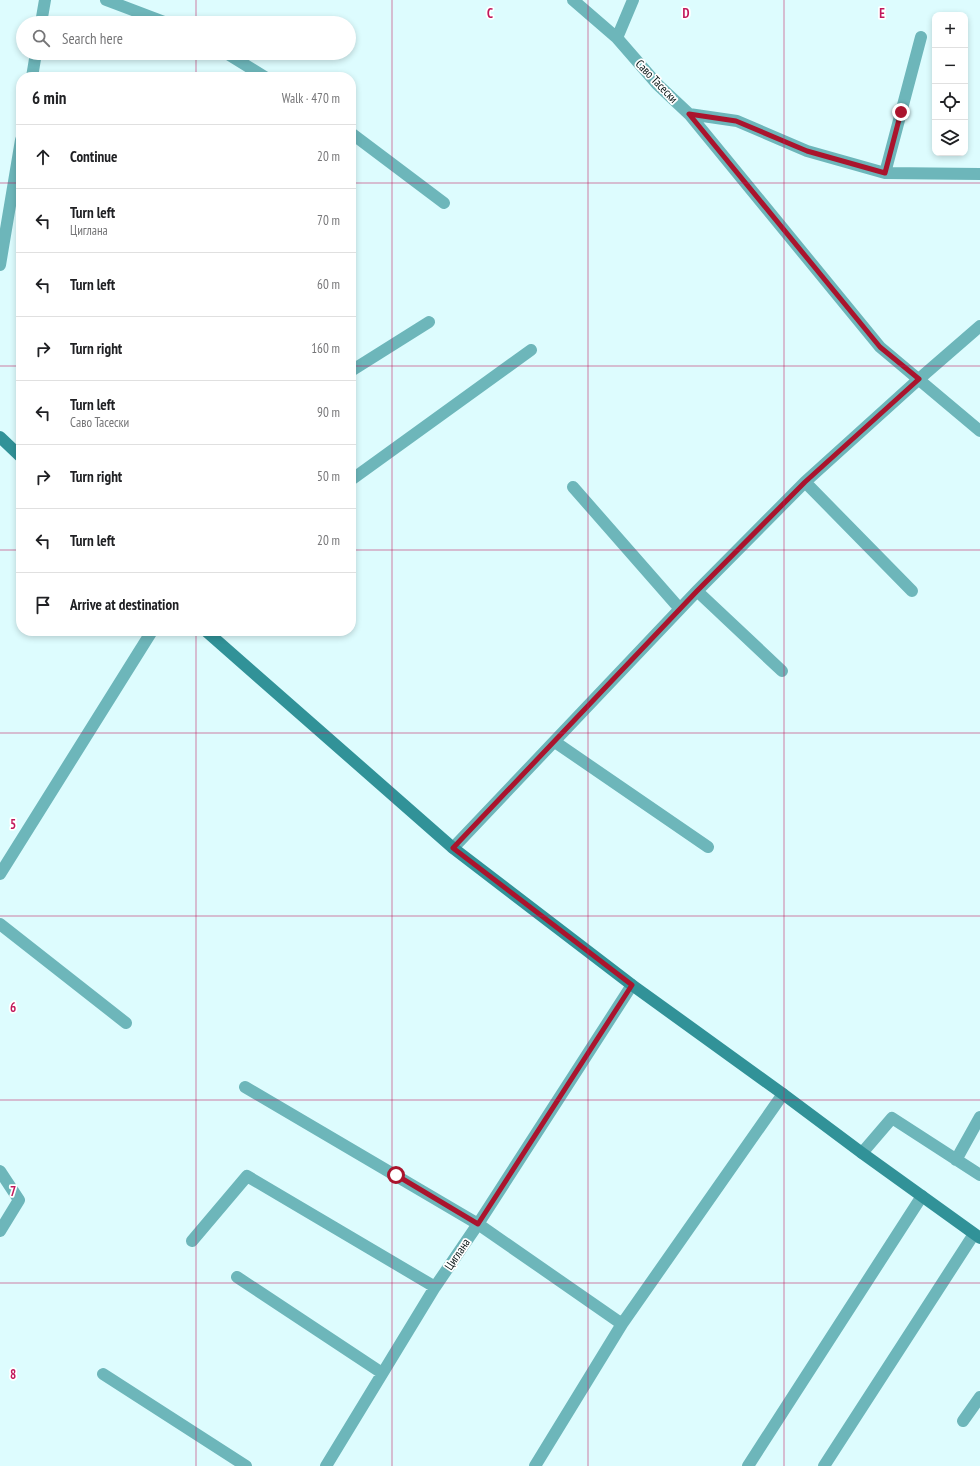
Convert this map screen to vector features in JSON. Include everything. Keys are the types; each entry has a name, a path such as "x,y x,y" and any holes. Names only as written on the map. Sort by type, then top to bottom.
{"main road":[{"path":"0,437 16,452"},
{"path":"212,636 453,848 632,985 977,1236"}],"street":[{"path":"42,16 45,0"},
{"path":"106,0 148,16"},
{"name":"Саво Тасески","path":"573,0 617,38 657,84 689,114 880,347 980,431"},
{"path":"617,38 634,0"},
{"path":"885,173 921,37"},
{"path":"33,72 35,60"},
{"path":"237,60 257,72"},
{"path":"689,114 736,121 807,151 885,173 980,174"},
{"path":"356,137 444,203"},
{"path":"0,265 16,170"},
{"path":"356,368 429,322"},
{"path":"453,848 697,591 805,482 980,326"},
{"path":"356,476 531,350"},
{"path":"805,482 912,591"},
{"path":"573,487 680,609"},
{"path":"697,591 782,671"},
{"path":"0,874 149,636"},
{"path":"555,742 708,847"},
{"path":"0,924 126,1023"},
{"name":"Циглана","path":"326,1466 435,1287 478,1224 632,985"},
{"path":"245,1087 478,1224 622,1324"},
{"path":"535,1466 622,1324 783,1094"},
{"path":"956,1160 980,1117"},
{"path":"862,1153 892,1118 980,1176"},
{"path":"0,1171 19,1200 0,1231"},
{"path":"192,1241 247,1176 435,1287"},
{"path":"748,1466 922,1196"},
{"path":"824,1466 977,1236"},
{"path":"237,1277 382,1373"},
{"path":"103,1374 246,1466"},
{"path":"963,1422 980,1397"}],"route":[{"path":"396,1175 478,1224 632,985 453,848 697,591 805,482 919,379 880,347 689,114 736,121 807,151 885,173 901,112"}]}
